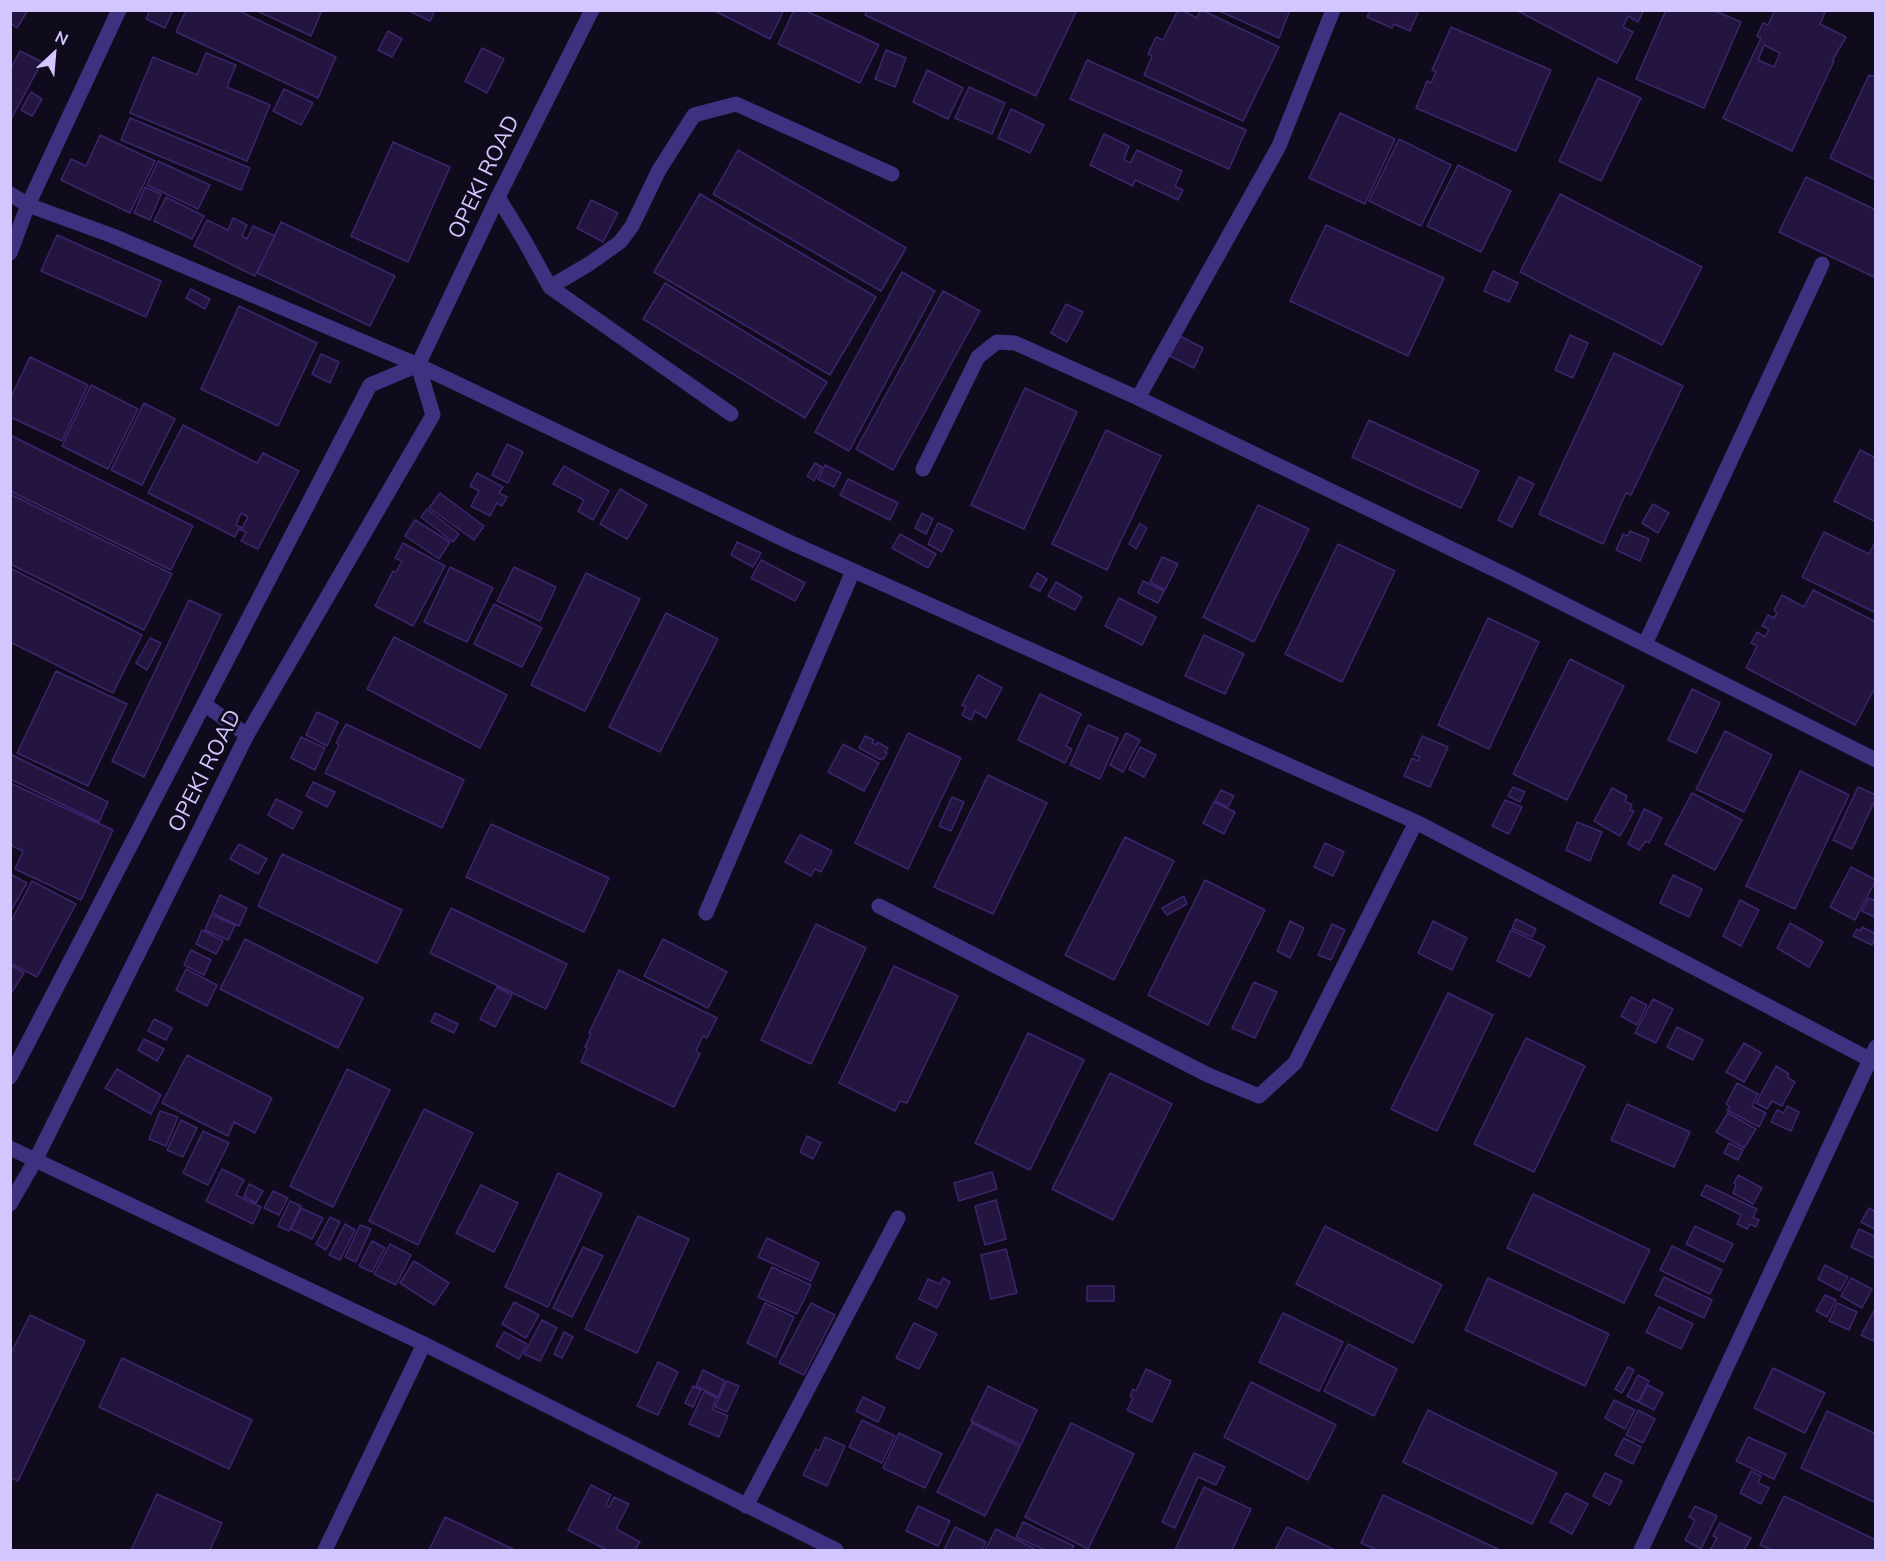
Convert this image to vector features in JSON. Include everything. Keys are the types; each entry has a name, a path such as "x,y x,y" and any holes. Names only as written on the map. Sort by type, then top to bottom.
{"street":[{"path":"10,253 28,206 119,10"},
{"name":"OPEKI ROAD","path":"10,1077 369,385 418,365 498,197 592,10"},
{"path":"1138,398 1279,146 1333,10"},
{"path":"550,286 589,264 620,242 632,226 659,170 694,115 736,104 892,174"},
{"path":"10,194 28,206 113,236 418,365 854,572 1416,822 1873,1054 1641,1551"},
{"path":"498,197 550,286 731,414"},
{"path":"1644,644 1822,264"},
{"path":"923,469 978,357 997,342 1015,344 1138,398 1508,576 1875,760"},
{"name":"OPEKI ROAD","path":"10,1204 36,1159 247,735 434,415 418,365"},
{"path":"706,913 854,572"},
{"path":"204,704 247,735"},
{"path":"879,906 1208,1075 1259,1096 1295,1063 1416,822"},
{"path":"10,1148 424,1344 836,1551"},
{"path":"746,1506 898,1218"},
{"path":"325,1551 424,1344"}],"building":[{"path":"10,10 28,10 17,28 10,23"},
{"path":"150,10 173,10 165,28 146,19"},
{"path":"186,10 237,10 336,57 318,98 176,32"},
{"path":"255,10 322,10 311,36"},
{"path":"407,10 435,10 430,21"},
{"path":"713,10 784,10 770,39"},
{"path":"794,10 804,10 879,45 860,83 778,44"},
{"path":"867,10 1077,10 1036,96 865,15"},
{"path":"1178,10 1197,18 1202,10 1279,47 1243,121 1144,75 1152,56 1148,54 1156,37 1163,40"},
{"path":"1217,10 1290,10 1279,38"},
{"path":"1370,10 1419,10 1410,31 1394,24 1392,28 1367,17"},
{"path":"1516,10 1644,10 1638,22 1628,16 1623,27 1633,32 1617,63"},
{"path":"1666,10 1713,10 1741,22 1704,108 1636,79"},
{"path":"1775,10 1826,10 1820,24 1846,37 1832,61 1834,61 1792,151 1723,118 1761,38 1757,36 1763,23 1768,25","holes":["1764,45 1780,53 1774,67 1758,60"]},
{"path":"1451,27 1551,70 1516,151 1416,108 1427,81 1431,83 1436,72 1432,70"},
{"path":"388,31 402,39 392,57 378,50"},
{"path":"482,48 504,59 487,93 465,81"},
{"path":"886,50 906,58 895,87 875,79"},
{"path":"20,51 42,62 10,121 10,69"},
{"path":"206,53 236,65 227,87 270,105 247,161 130,113 153,57 197,75"},
{"path":"1087,60 1246,130 1229,169 1070,99"},
{"path":"927,70 963,88 948,119 913,102"},
{"path":"1869,75 1876,77 1876,180 1830,158"},
{"path":"1598,78 1641,98 1601,181 1559,161"},
{"path":"969,87 1005,103 992,134 955,118"},
{"path":"284,89 313,103 301,125 273,111"},
{"path":"31,92 42,99 32,116 21,110"},
{"path":"1011,109 1044,125 1030,153 998,138"},
{"path":"1340,113 1395,139 1365,204 1309,178"},
{"path":"130,118 250,168 241,190 121,140"},
{"path":"1104,134 1129,146 1124,159 1130,163 1137,150 1182,171 1175,186 1183,190 1178,200 1135,180 1133,186 1090,165"},
{"path":"100,135 155,161 130,213 61,180 71,159 86,166"},
{"path":"1399,139 1451,165 1421,226 1369,201"},
{"path":"393,142 450,167 408,262 351,236"},
{"path":"738,150 906,248 881,291 713,194"},
{"path":"158,161 210,185 198,209 147,185"},
{"path":"1458,165 1511,191 1481,252 1427,226"},
{"path":"1806,177 1876,210 1876,278 1779,232"},
{"path":"145,187 161,194 150,220 134,213"},
{"path":"700,194 876,297 830,375 654,272"},
{"path":"1560,194 1702,267 1662,345 1520,272"},
{"path":"166,197 204,216 192,239 154,221"},
{"path":"591,200 618,213 603,242 577,228"},
{"path":"233,218 247,225 242,236 247,239 253,226 275,236 255,276 194,246 207,220 228,230"},
{"path":"281,222 395,276 370,326 257,273"},
{"path":"1326,225 1444,278 1408,356 1290,301"},
{"path":"57,235 161,281 146,317 41,271"},
{"path":"1493,271 1518,283 1509,302 1484,291"},
{"path":"902,272 935,291 849,451 815,432"},
{"path":"665,283 827,382 805,418 643,319"},
{"path":"191,289 210,299 205,309 186,298"},
{"path":"943,291 980,311 893,470 856,449"},
{"path":"1066,304 1083,312 1067,342 1051,333"},
{"path":"239,306 317,343 278,426 201,389"},
{"path":"1570,335 1588,343 1573,378 1555,370"},
{"path":"1180,336 1203,348 1194,368 1170,356"},
{"path":"1614,353 1683,386 1631,495 1626,493 1603,544 1539,514"},
{"path":"321,354 339,362 330,383 312,374"},
{"path":"30,357 88,385 62,441 10,417 10,399"},
{"path":"91,385 138,409 108,469 62,446"},
{"path":"1025,388 1077,412 1024,529 971,505"},
{"path":"144,403 175,419 142,485 111,470"},
{"path":"1369,420 1479,471 1461,508 1352,457"},
{"path":"183,425 257,463 263,453 299,471 258,549 241,541 246,532 239,529 235,537 148,493","holes":["241,513 248,517 242,528 236,525"]},
{"path":"1106,430 1161,456 1107,570 1052,544"},
{"path":"10,435 193,526 171,570 10,491"},
{"path":"507,444 523,452 508,483 492,475"},
{"path":"1860,450 1876,458 1876,522 1834,501"},
{"path":"815,463 822,467 814,481 807,476"},
{"path":"825,465 841,473 834,487 818,479"},
{"path":"564,466 609,491 593,520 578,511 584,500 553,484"},
{"path":"477,473 503,487 499,493 507,497 502,506 497,503 490,516 471,506 479,491 470,486"},
{"path":"1519,477 1534,484 1512,527 1498,520"},
{"path":"848,479 898,503 890,520 840,495"},
{"path":"620,489 647,505 627,539 600,524"},
{"path":"440,493 484,526 474,540 429,508"},
{"path":"10,494 172,574 144,630 10,564"},
{"path":"1653,504 1669,513 1658,533 1642,523"},
{"path":"1258,505 1309,529 1254,642 1203,617"},
{"path":"427,509 459,534 453,542 421,517"},
{"path":"922,513 933,519 926,534 915,528"},
{"path":"415,520 450,542 439,559 405,536"},
{"path":"938,523 953,530 942,552 928,544"},
{"path":"1140,523 1147,528 1136,549 1129,544"},
{"path":"1630,531 1649,539 1640,561 1616,550 1623,534 1628,536"},
{"path":"1824,532 1869,554 1876,540 1876,613 1802,577"},
{"path":"900,534 936,554 928,568 892,548"},
{"path":"737,542 761,553 753,567 731,555"},
{"path":"403,543 445,566 413,626 375,606 393,571 396,572 402,561 395,558"},
{"path":"1338,544 1395,571 1342,682 1285,654"},
{"path":"1162,557 1178,564 1165,590 1150,582"},
{"path":"761,560 805,583 795,601 751,578"},
{"path":"450,567 493,588 467,642 424,622"},
{"path":"514,567 556,587 540,621 497,601"},
{"path":"10,568 142,635 113,693 10,642"},
{"path":"586,573 640,599 585,711 531,685"},
{"path":"1037,573 1047,579 1040,591 1030,586"},
{"path":"1143,581 1164,591 1158,603 1138,593"},
{"path":"1056,582 1082,597 1075,610 1048,596"},
{"path":"1813,590 1876,622 1876,686 1855,725 1746,668 1757,646 1751,643 1757,632 1765,637 1769,629 1762,626 1768,615 1774,618 1777,613 1774,610 1782,595 1804,607"},
{"path":"1119,598 1156,617 1142,645 1105,626"},
{"path":"189,600 221,615 144,777 112,761"},
{"path":"494,604 542,628 522,667 474,644"},
{"path":"666,613 718,639 660,752 609,727"},
{"path":"1488,618 1539,642 1489,749 1438,725"},
{"path":"1204,635 1244,654 1225,694 1185,676"},
{"path":"394,637 507,695 480,748 367,689"},
{"path":"150,638 161,643 147,670 136,663"},
{"path":"1570,659 1624,686 1567,800 1513,774"},
{"path":"56,671 127,704 88,786 17,753"},
{"path":"978,675 1002,688 986,718 975,711 971,720 962,715 966,707 962,705"},
{"path":"1692,689 1720,703 1696,753 1668,740"},
{"path":"1040,694 1081,714 1066,746 1072,749 1065,763 1018,740"},
{"path":"317,712 338,722 327,746 306,735"},
{"path":"346,724 464,780 442,828 325,773 339,745 336,743"},
{"path":"1088,725 1118,738 1100,779 1070,765"},
{"path":"1725,731 1772,755 1744,812 1696,789"},
{"path":"908,733 961,758 908,869 855,843"},
{"path":"1126,733 1140,740 1123,772 1110,765"},
{"path":"865,736 874,740 872,743 876,745 877,742 888,748 884,759 881,760 859,748"},
{"path":"1422,736 1448,747 1430,787 1404,776 1412,758 1418,761 1420,757 1414,755"},
{"path":"301,737 325,748 315,770 291,758"},
{"path":"843,744 879,763 864,791 828,772"},
{"path":"1140,747 1156,755 1144,777 1129,769"},
{"path":"10,754 108,802 99,822 10,779"},
{"path":"1800,771 1849,795 1795,909 1746,886"},
{"path":"988,775 1047,803 993,914 934,887"},
{"path":"313,782 335,792 327,807 306,796"},
{"path":"10,783 113,830 81,900 15,869 23,851 10,845"},
{"path":"1513,787 1525,792 1520,802 1508,796"},
{"path":"1858,787 1876,795 1876,798 1852,849 1833,840"},
{"path":"1612,788 1627,796 1625,801 1632,805 1630,810 1634,811 1620,836 1594,821"},
{"path":"1221,790 1234,796 1228,807 1215,801"},
{"path":"1692,793 1742,820 1715,870 1665,844"},
{"path":"952,797 964,802 951,831 939,826"},
{"path":"276,799 302,812 293,829 268,815"},
{"path":"1505,800 1522,807 1509,834 1492,826"},
{"path":"1214,802 1235,812 1224,834 1203,823"},
{"path":"1644,809 1662,818 1649,843 1646,841 1639,850 1628,844"},
{"path":"1577,822 1602,832 1590,861 1566,850"},
{"path":"491,824 609,878 584,932 466,877"},
{"path":"800,835 832,851 821,872 815,869 811,876 785,862"},
{"path":"1125,837 1174,861 1114,980 1065,955"},
{"path":"1325,843 1344,852 1333,876 1314,867"},
{"path":"239,844 267,859 258,874 230,859"},
{"path":"282,854 402,910 377,963 258,906"},
{"path":"1851,867 1876,880 1855,920 1830,907"},
{"path":"10,874 27,883 10,912"},
{"path":"1673,875 1702,889 1689,917 1660,903"},
{"path":"1205,880 1265,910 1208,1025 1148,995"},
{"path":"32,881 76,904 37,977 10,963 10,923"},
{"path":"220,895 247,908 239,926 212,913"},
{"path":"1184,896 1187,904 1167,915 1162,908"},
{"path":"1869,898 1876,901 1876,918 1862,911"},
{"path":"1740,900 1759,910 1741,946 1723,936"},
{"path":"451,908 567,964 546,1009 430,953"},
{"path":"211,915 235,925 228,940 205,930"},
{"path":"1516,919 1536,929 1532,937 1512,928"},
{"path":"1290,921 1304,928 1290,958 1277,951"},
{"path":"1433,921 1467,938 1452,970 1418,953"},
{"path":"1790,923 1823,942 1809,967 1777,948"},
{"path":"816,924 866,948 811,1064 761,1040"},
{"path":"1332,924 1345,930 1331,960 1318,955"},
{"path":"1862,927 1876,934 1872,945 1853,936 1857,929 1860,931"},
{"path":"202,930 223,941 216,954 196,944"},
{"path":"1511,930 1545,946 1530,977 1497,961"},
{"path":"245,939 363,998 338,1048 220,989"},
{"path":"663,939 727,972 708,1008 644,976"},
{"path":"191,950 211,960 204,975 184,965"},
{"path":"10,965 24,973 10,995"},
{"path":"894,966 958,996 907,1103 900,1101 895,1111 839,1083"},
{"path":"186,969 217,985 207,1006 176,990"},
{"path":"619,970 717,1018 707,1038 703,1036 696,1051 700,1054 674,1107 581,1062 591,1034 589,1033"},
{"path":"1254,982 1277,992 1255,1038 1232,1028"},
{"path":"497,987 512,995 495,1027 480,1019"},
{"path":"1448,993 1493,1015 1437,1131 1391,1109"},
{"path":"1631,997 1647,1005 1637,1025 1621,1016"},
{"path":"1653,999 1673,1009 1656,1043 1635,1033"},
{"path":"435,1013 458,1024 454,1033 431,1022"},
{"path":"154,1019 172,1028 166,1040 148,1031"},
{"path":"1677,1027 1703,1040 1693,1060 1667,1047"},
{"path":"1028,1033 1084,1060 1030,1170 975,1143"},
{"path":"1526,1038 1585,1066 1534,1172 1474,1144"},
{"path":"144,1039 164,1049 157,1061 138,1050"},
{"path":"1744,1043 1761,1053 1744,1082 1726,1072"},
{"path":"187,1055 272,1098 255,1133 234,1122 228,1136 162,1103"},
{"path":"1776,1066 1789,1074 1787,1077 1795,1082 1782,1106 1772,1101 1767,1109 1756,1103"},
{"path":"117,1069 161,1095 151,1114 105,1088"},
{"path":"347,1069 390,1090 333,1207 290,1186"},
{"path":"1110,1073 1172,1104 1113,1220 1052,1189"},
{"path":"1737,1083 1758,1094 1752,1106 1766,1113 1759,1127 1727,1110 1730,1107 1726,1104"},
{"path":"1627,1104 1690,1132 1674,1167 1611,1140"},
{"path":"1787,1106 1799,1112 1791,1131 1771,1122 1777,1110 1784,1113"},
{"path":"424,1109 473,1133 418,1245 369,1221"},
{"path":"160,1111 178,1117 166,1146 149,1139"},
{"path":"1728,1113 1756,1129 1744,1148 1716,1132"},
{"path":"181,1120 197,1128 183,1157 167,1150"},
{"path":"203,1131 229,1143 208,1185 183,1173"},
{"path":"807,1136 821,1143 813,1159 800,1152"},
{"path":"1729,1143 1743,1150 1738,1160 1724,1153"},
{"path":"222,1169 244,1180 236,1195 261,1207 253,1224 206,1201"},
{"path":"992,1172 997,1189 959,1201 954,1183"},
{"path":"558,1173 602,1194 548,1307 505,1287"},
{"path":"1738,1175 1762,1188 1753,1204 1733,1193"},
{"path":"249,1184 263,1191 256,1203 244,1196"},
{"path":"481,1185 518,1203 494,1252 456,1233"},
{"path":"1706,1185 1757,1209 1753,1217 1759,1220 1756,1227 1750,1224 1747,1229 1737,1224 1741,1215 1701,1195"},
{"path":"273,1191 288,1198 279,1215 264,1208"},
{"path":"1533,1194 1650,1250 1624,1303 1507,1248"},
{"path":"996,1200 1006,1239 985,1245 975,1206"},
{"path":"290,1201 301,1206 289,1231 278,1226"},
{"path":"301,1208 323,1218 312,1239 291,1229"},
{"path":"1869,1208 1876,1212 1876,1230 1861,1222"},
{"path":"638,1216 689,1239 637,1353 585,1329"},
{"path":"330,1217 340,1222 326,1250 316,1244"},
{"path":"345,1224 355,1230 340,1260 329,1255"},
{"path":"360,1225 371,1229 356,1262 345,1257"},
{"path":"1325,1226 1442,1285 1413,1343 1296,1284"},
{"path":"1695,1226 1733,1244 1724,1262 1686,1244"},
{"path":"1859,1229 1876,1237 1876,1259 1851,1247"},
{"path":"767,1238 819,1263 811,1281 758,1257"},
{"path":"372,1241 385,1248 372,1272 359,1266"},
{"path":"390,1244 411,1255 396,1285 374,1274"},
{"path":"1672,1246 1722,1270 1710,1294 1660,1270"},
{"path":"583,1247 603,1256 572,1317 553,1308"},
{"path":"1006,1249 1017,1293 991,1299 981,1255"},
{"path":"414,1261 449,1283 434,1305 400,1283"},
{"path":"1825,1265 1848,1277 1840,1291 1818,1279"},
{"path":"772,1267 811,1285 797,1314 758,1297"},
{"path":"1664,1277 1712,1300 1704,1318 1655,1295"},
{"path":"943,1278 950,1282 937,1308 919,1299 928,1279 940,1284"},
{"path":"1488,1278 1609,1334 1585,1386 1465,1330"},
{"path":"1851,1278 1872,1289 1862,1308 1841,1296"},
{"path":"1087,1286 1114,1286 1114,1301 1087,1301"},
{"path":"1825,1295 1836,1300 1827,1317 1816,1311"},
{"path":"514,1302 539,1315 526,1338 502,1324"},
{"path":"765,1303 794,1317 776,1357 747,1343"},
{"path":"811,1303 835,1315 804,1375 779,1363"},
{"path":"1837,1303 1857,1312 1849,1330 1829,1321"},
{"path":"1659,1307 1693,1324 1681,1349 1646,1332"},
{"path":"1876,1307 1876,1342 1861,1335"},
{"path":"1283,1313 1343,1342 1319,1391 1259,1362"},
{"path":"30,1315 85,1341 18,1481 10,1477 10,1355"},
{"path":"542,1320 557,1328 540,1361 524,1354"},
{"path":"914,1323 937,1334 919,1369 896,1358"},
{"path":"504,1332 527,1344 519,1359 496,1346"},
{"path":"564,1332 573,1337 562,1358 554,1354"},
{"path":"1348,1344 1397,1369 1374,1416 1324,1391"},
{"path":"122,1358 252,1420 229,1469 99,1407"},
{"path":"658,1362 678,1372 658,1415 637,1406"},
{"path":"1628,1367 1634,1370 1622,1393 1615,1389"},
{"path":"1773,1368 1825,1393 1805,1433 1754,1408"},
{"path":"1146,1369 1171,1381 1152,1422 1127,1410 1133,1398 1130,1396 1133,1389 1136,1391"},
{"path":"703,1370 725,1381 718,1397 696,1386"},
{"path":"1638,1375 1649,1381 1638,1402 1627,1396"},
{"path":"727,1381 739,1386 727,1412 715,1407"},
{"path":"1251,1382 1336,1425 1308,1480 1224,1437"},
{"path":"1648,1385 1663,1393 1654,1410 1639,1402"},
{"path":"693,1386 701,1390 693,1407 685,1403"},
{"path":"988,1386 1037,1410 1021,1445 971,1421"},
{"path":"704,1392 717,1398 712,1409 728,1416 719,1437 689,1424"},
{"path":"863,1397 885,1408 878,1422 856,1411"},
{"path":"1614,1400 1635,1410 1625,1429 1605,1418"},
{"path":"1428,1410 1557,1473 1532,1524 1403,1462"},
{"path":"1638,1410 1655,1419 1643,1443 1626,1435"},
{"path":"1827,1411 1876,1434 1876,1503 1801,1468"},
{"path":"862,1420 895,1436 882,1463 849,1447"},
{"path":"972,1423 1020,1447 985,1516 937,1492"},
{"path":"1071,1423 1134,1454 1088,1549 1025,1517"},
{"path":"899,1433 942,1454 925,1488 883,1468"},
{"path":"825,1437 845,1446 827,1486 803,1475 816,1449 819,1451"},
{"path":"1748,1437 1786,1454 1774,1479 1736,1461"},
{"path":"1624,1438 1641,1447 1633,1464 1615,1455"},
{"path":"1194,1453 1225,1467 1216,1485 1198,1477 1175,1528 1162,1522"},
{"path":"1751,1471 1761,1476 1758,1483 1769,1488 1761,1504 1740,1493"},
{"path":"1605,1473 1622,1481 1610,1505 1593,1496"},
{"path":"591,1485 611,1495 606,1505 609,1507 614,1497 629,1504 616,1529 640,1542 635,1550 607,1550 568,1530"},
{"path":"1204,1487 1251,1509 1232,1550 1175,1550"},
{"path":"1566,1493 1588,1504 1572,1534 1550,1522"},
{"path":"157,1494 222,1523 210,1550 131,1550"},
{"path":"1383,1495 1500,1550 1377,1550 1361,1543"},
{"path":"1784,1496 1876,1540 1876,1550 1772,1550 1760,1545"},
{"path":"918,1506 950,1521 938,1546 906,1531"},
{"path":"1695,1506 1717,1516 1701,1549 1685,1540 1695,1520 1689,1517"},
{"path":"445,1517 515,1550 429,1550"},
{"path":"1023,1522 1074,1546 1071,1550 1045,1550 1016,1537"},
{"path":"1720,1523 1751,1538 1744,1550 1710,1550 1717,1538 1713,1536"},
{"path":"955,1527 986,1542 982,1550 944,1550"},
{"path":"1287,1527 1335,1550 1275,1550"},
{"path":"996,1529 1037,1550 985,1550"}]}
